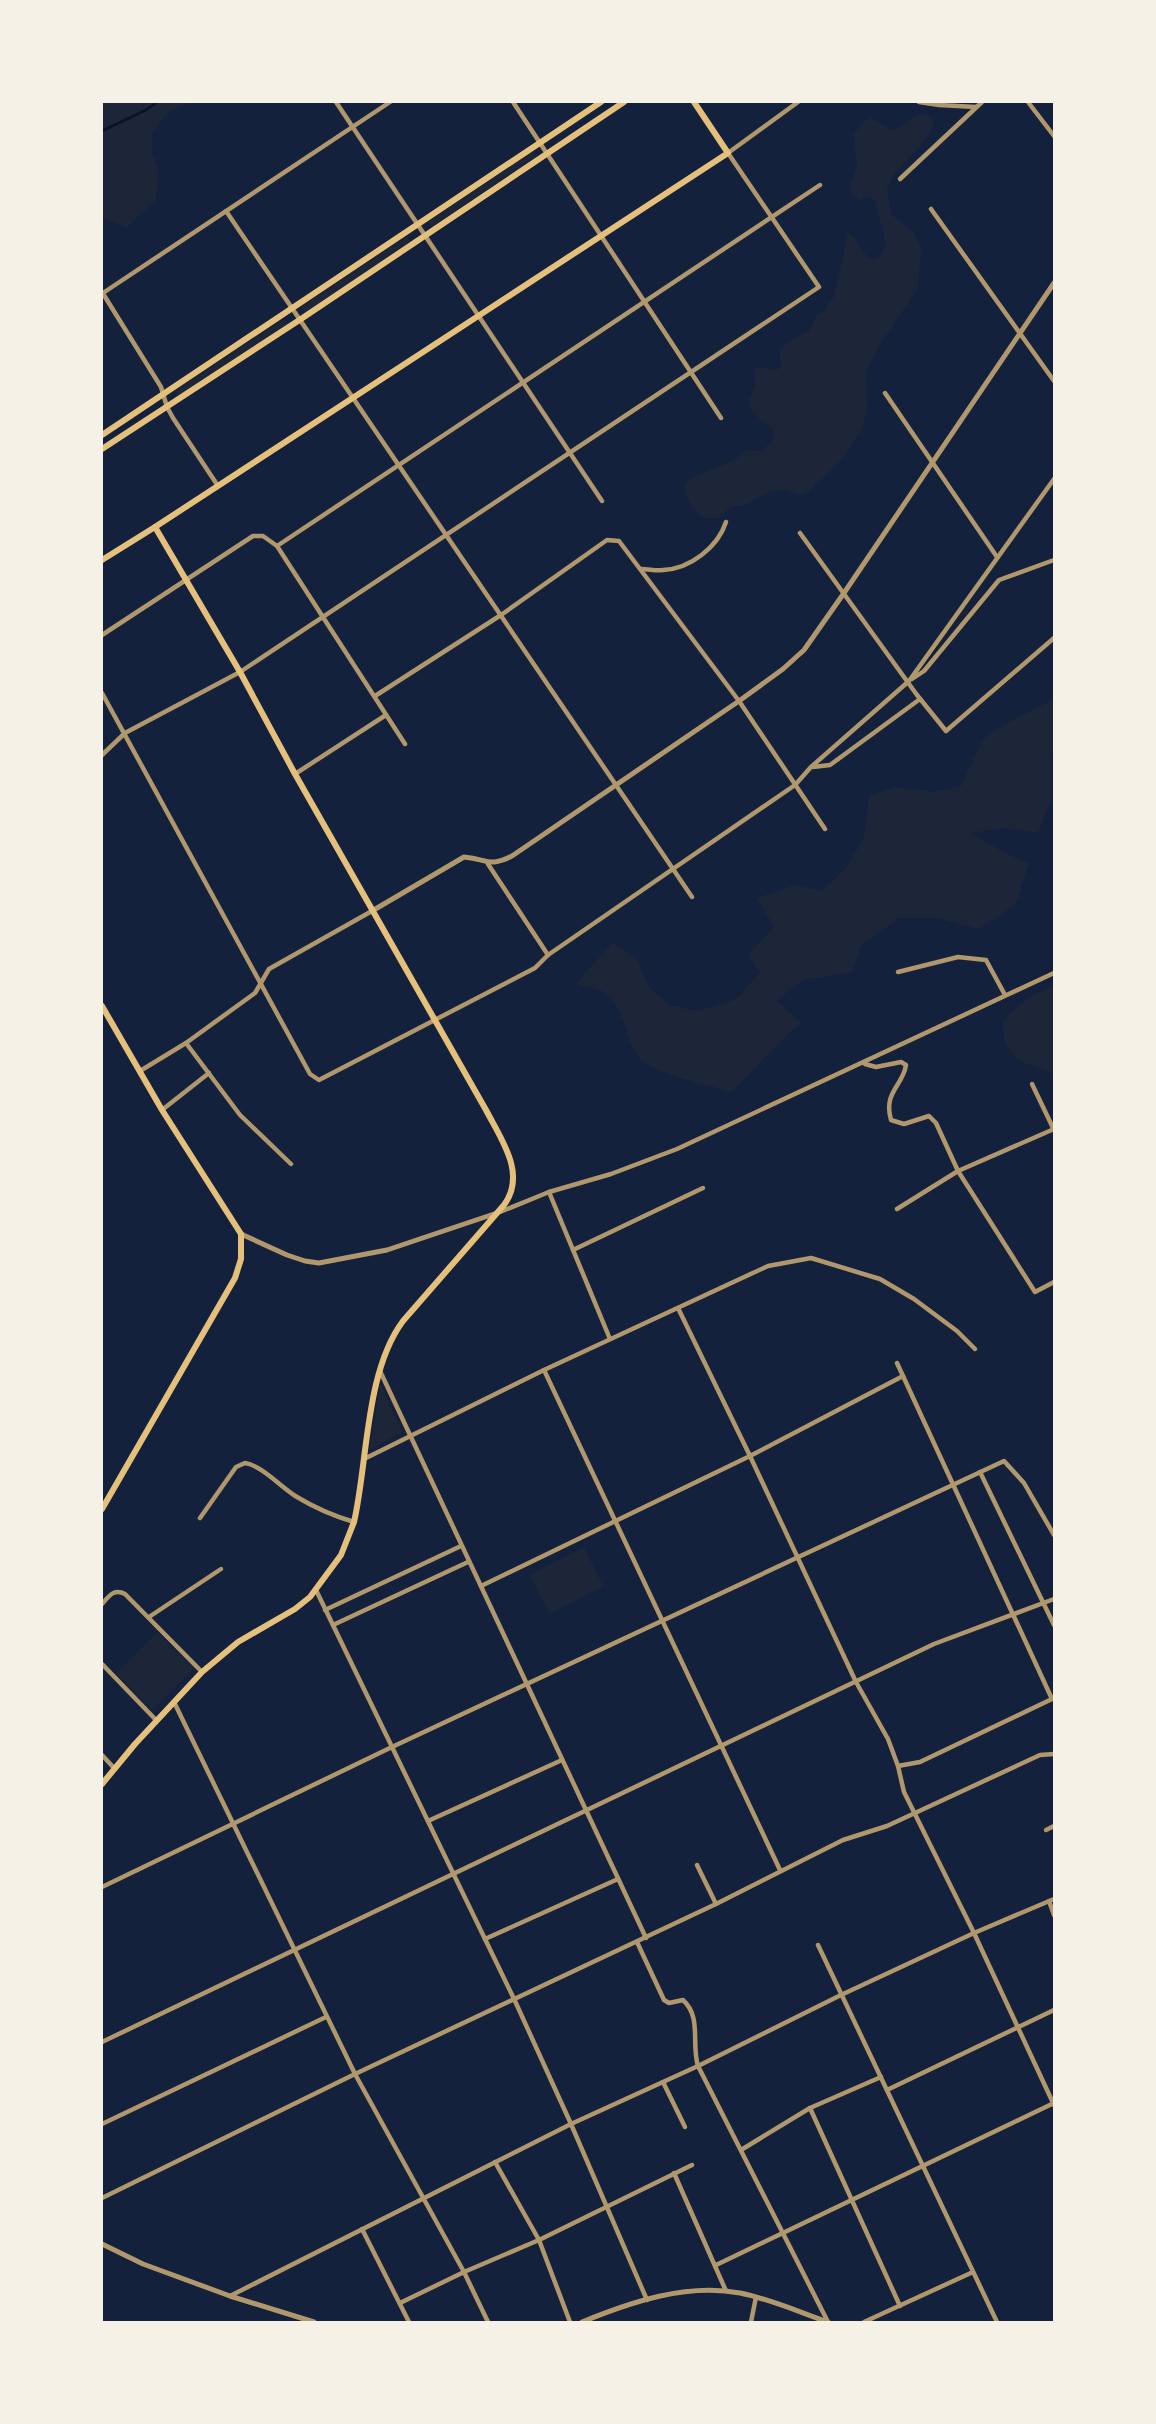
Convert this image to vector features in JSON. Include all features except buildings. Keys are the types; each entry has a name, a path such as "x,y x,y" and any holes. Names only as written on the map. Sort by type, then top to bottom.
{"main road":[{"path":"102,435 601,102"},
{"path":"102,449 624,102"},
{"path":"102,559 729,153 694,102"},
{"path":"102,1784 156,1720 202,1672 238,1642 295,1609 316,1590 341,1555 354,1522 380,1370 391,1339 402,1321 509,1199 514,1176 509,1156 486,1110 240,672 155,527"},
{"path":"102,1006 162,1110 241,1234 241,1259 235,1278 102,1509"}],"street":[{"path":"336,102 602,501"},
{"path":"218,486 167,407 161,387 102,292 390,102"},
{"path":"513,102 721,418"},
{"path":"102,755 125,733 240,672 819,287 729,153 798,102"},
{"path":"919,102 939,106 976,107"},
{"path":"900,179 982,102"},
{"path":"1028,102 1055,136"},
{"path":"277,546 820,185"},
{"path":"931,209 1055,381"},
{"path":"226,211 692,897"},
{"path":"139,1071 186,1043 255,993 269,969 464,857 488,863 500,862 512,856 739,701 798,656 844,593 1055,283"},
{"path":"885,393 997,558"},
{"path":"909,681 1055,479"},
{"path":"640,569 666,570 697,558 713,545 726,522"},
{"path":"800,533 946,731 1055,638"},
{"path":"102,635 253,536 263,536 277,546 405,744"},
{"path":"375,695 501,615 607,540 619,541 739,701 825,829"},
{"path":"102,693 314,1079 319,1080 535,968 548,955 794,785 811,767 923,671 999,580 1055,559"},
{"path":"811,767 830,765 920,699"},
{"path":"295,774 386,715"},
{"path":"488,863 548,955"},
{"path":"898,972 958,957 986,960 1005,995"},
{"path":"241,1234 287,1255 319,1263 387,1250 677,1149 1055,973"},
{"path":"186,1043 240,1115 291,1164"},
{"path":"864,1063 876,1067 901,1062 906,1065 905,1073 897,1081 890,1100 891,1120 904,1124 929,1116 936,1123 958,1171 1035,1292 1055,1282"},
{"path":"162,1110 209,1073"},
{"path":"897,1209 958,1171 1054,1130 1032,1084"},
{"path":"573,1250 703,1188"},
{"path":"549,1192 610,1339"},
{"path":"365,1459 544,1370 768,1266 811,1258 880,1279 914,1298 946,1322 975,1349"},
{"path":"678,1308 856,1682 888,1739 904,1792 1054,2104 716,2265"},
{"path":"897,1363 1052,1699 920,1762 898,1766"},
{"path":"380,1370 408,1436 646,1938"},
{"path":"544,1370 780,1870"},
{"path":"480,1586 750,1455 903,1376"},
{"path":"102,1887 231,1823 1004,1461 1024,1483 1055,1535"},
{"path":"200,1518 236,1467 245,1463 256,1466 283,1488 309,1504 354,1522"},
{"path":"980,1472 1055,1625"},
{"path":"325,1610 461,1546"},
{"path":"333,1625 469,1562"},
{"path":"149,1617 221,1569"},
{"path":"316,1590 515,2001 647,2300"},
{"path":"102,1604 113,1593 120,1592 149,1617 202,1672"},
{"path":"102,2042 934,1644 1055,1598"},
{"path":"102,1664 156,1720"},
{"path":"174,1701 326,2017 464,2272 488,2322"},
{"path":"102,2198 355,2074 646,1938 843,1840 887,1826 1040,1755 1055,1754"},
{"path":"102,1755 114,1768"},
{"path":"428,1821 562,1760"},
{"path":"1046,1830 1055,1826"},
{"path":"697,1865 716,1904"},
{"path":"485,1939 618,1879"},
{"path":"230,2296 571,2124 974,1933 1052,1900 1055,1915"},
{"path":"637,1942 664,2000 669,2003 683,2000 691,2010 695,2025 694,2042 698,2066 828,2322"},
{"path":"818,1945 997,2322"},
{"path":"887,2090 1055,2010"},
{"path":"102,2124 326,2017"},
{"path":"741,2150 810,2108 881,2077"},
{"path":"663,2082 684,2126"},
{"path":"810,2108 900,2306"},
{"path":"495,2162 538,2240 570,2322"},
{"path":"400,2303 606,2208 692,2165"},
{"path":"674,2173 726,2291"},
{"path":"362,2229 409,2322"},
{"path":"102,2244 134,2261 230,2296 314,2322"},
{"path":"864,2322 973,2272"},
{"path":"585,2322 647,2300 694,2290 726,2291 756,2297 828,2322"},
{"path":"751,2322 756,2297"}],"shaded area":[{"path":"102,102 195,102 170,110 152,133 152,152 159,172 156,200 127,227 102,218"},
{"path":"924,113 931,117 934,125 931,133 893,176 887,190 891,214 914,233 921,248 918,288 881,343 866,372 867,412 861,430 843,458 807,493 800,495 784,490 768,492 747,504 731,507 719,518 704,518 688,500 685,485 690,479 734,460 746,451 761,451 772,442 772,428 750,408 749,400 755,385 754,369 761,367 776,370 782,366 779,351 784,345 810,330 816,316 824,311 833,298 848,232 873,260 880,257 886,244 874,199 866,196 860,200 852,196 849,188 857,168 854,134 864,121 871,118 892,130"},
{"path":"534,151 535,156 432,227 428,222"},
{"path":"408,236 410,241 305,312 301,307"},
{"path":"284,319 287,324 178,396 175,391"},
{"path":"1054,699 1051,800 1038,833 1006,828 970,833 1029,863 1016,904 979,929 936,918 899,918 861,946 852,973 804,979 777,1000 801,1023 731,1092 668,1074 646,1063 634,1050 615,1003 609,996 602,991 576,984 613,942 637,959 650,988 671,1006 699,1011 735,1000 760,973 748,955 774,927 757,898 795,885 822,891 846,868 864,838 869,796 895,787 933,792 961,786 983,739"},
{"path":"1054,987 1054,1075 1013,1055 1006,1044 1003,1021 1033,996"},
{"path":"380,1383 402,1432 369,1450 370,1448"},
{"path":"584,1547 603,1586 549,1614 530,1575"},
{"path":"157,1633 194,1668 152,1710 116,1673"}],"waterway":[{"path":"102,131 157,102"}]}
